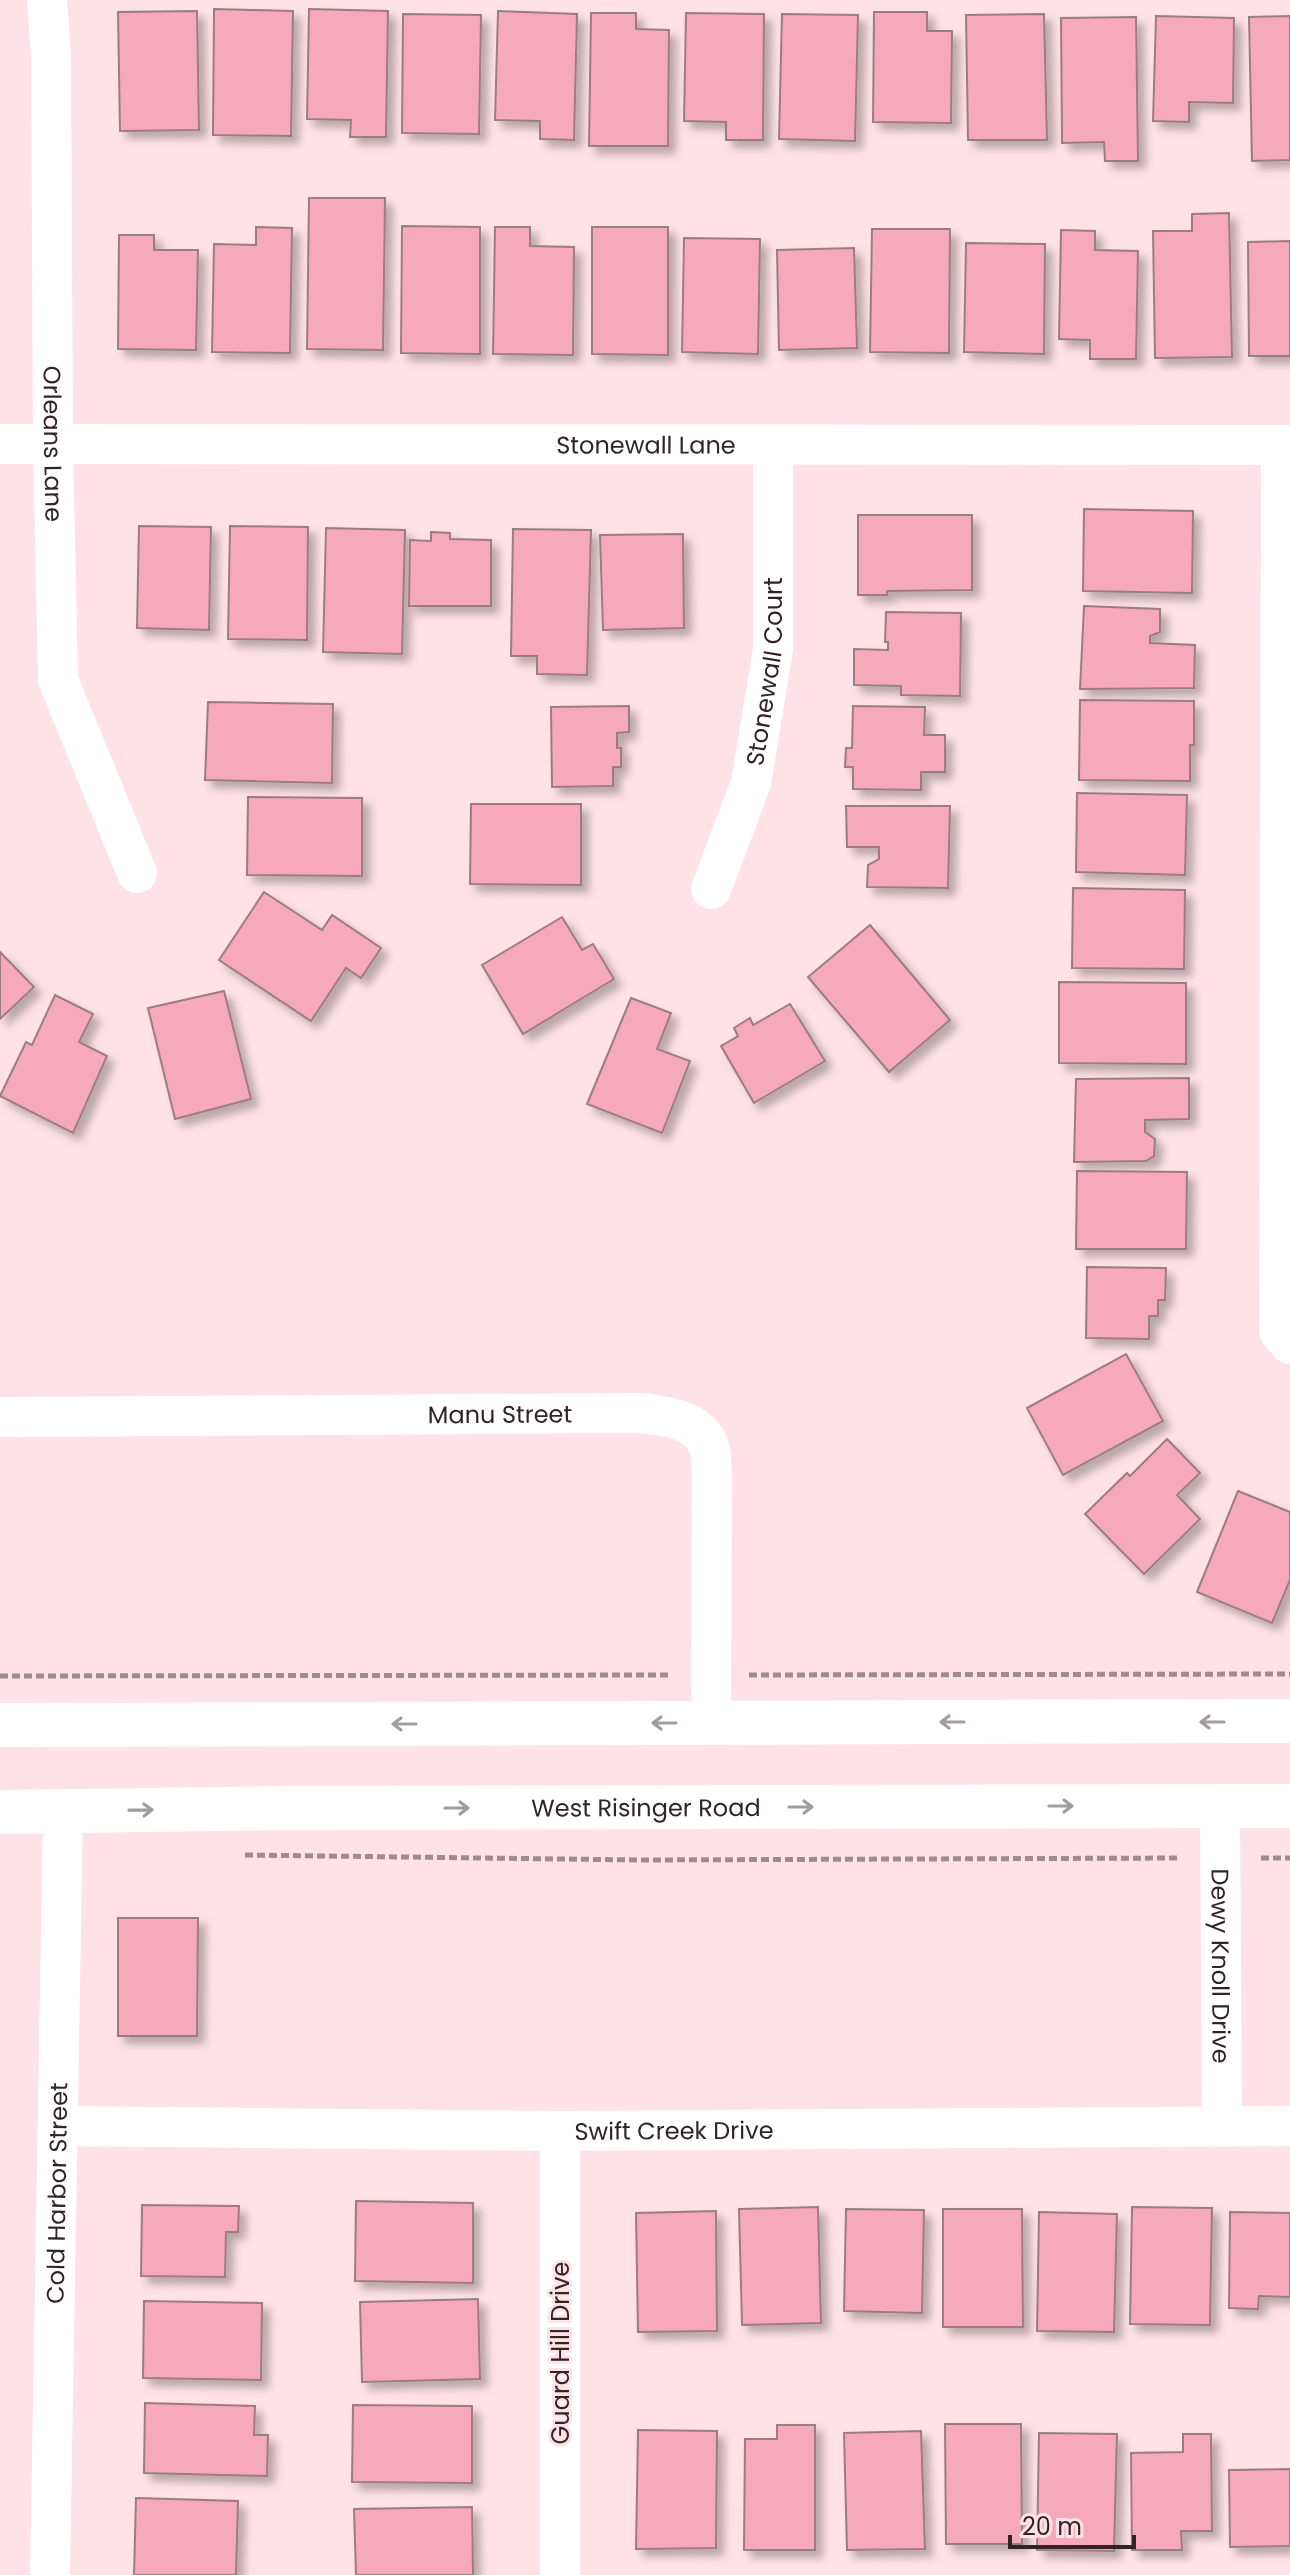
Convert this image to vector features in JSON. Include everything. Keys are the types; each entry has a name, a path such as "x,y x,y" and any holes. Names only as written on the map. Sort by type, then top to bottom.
{"main road":[{"path":"0,1725 1290,1721"},
{"name":"West Risinger Road","path":"0,1812 1290,1806"}],"street":[{"name":"Orleans Lane","path":"47,0 51,56 58,680 137,873"},
{"name":"Stonewall Lane","path":"0,444 1285,445"},
{"name":"Stonewall Court","path":"711,889 751,783 773,649 773,445"},
{"path":"1285,445 1279,1331 1290,1344"},
{"name":"Manu Street","path":"0,1417 640,1413 671,1417 695,1427 709,1445 712,1476 711,1723"},
{"name":"Dewy Knoll Drive","path":"1220,1806 1222,2126"},
{"name":"Cold Harbor Street","path":"50,2575 63,1810"},
{"name":"Swift Creek Drive","path":"58,2126 560,2131 1290,2126"},
{"name":"Guard Hill Drive","path":"560,2131 560,2575"}],"path":[{"path":"0,1676 1290,1674"},
{"path":"245,1855 641,1860 1290,1858"}],"building":[{"path":"214,9 293,11 291,136 213,135"},
{"path":"309,9 388,11 386,137 350,137 351,120 307,119"},
{"path":"197,11 199,130 120,131 118,12"},
{"path":"498,11 577,14 574,140 540,139 540,121 495,120"},
{"path":"874,12 927,12 927,31 952,31 951,123 873,122"},
{"path":"591,13 636,13 636,29 669,30 668,146 589,146"},
{"path":"686,13 764,14 763,140 726,140 726,122 684,121"},
{"path":"403,14 481,15 479,134 402,133"},
{"path":"782,14 858,15 855,141 779,139"},
{"path":"1044,14 1047,140 968,140 966,15"},
{"path":"1156,16 1234,18 1233,103 1189,102 1189,122 1153,121"},
{"path":"1290,16 1290,160 1252,161 1249,17"},
{"path":"1136,17 1138,161 1105,161 1104,142 1062,143 1061,18"},
{"path":"309,198 385,198 383,350 307,349"},
{"path":"1229,213 1232,357 1155,358 1153,231 1192,231 1192,214"},
{"path":"402,226 480,227 480,354 401,353"},
{"path":"256,227 292,228 290,353 212,352 214,244 256,245"},
{"path":"495,227 530,227 530,246 574,247 573,355 493,354"},
{"path":"592,227 668,227 668,355 592,354"},
{"path":"872,229 950,229 949,353 870,352"},
{"path":"1061,230 1095,231 1095,250 1138,251 1136,359 1090,359 1090,340 1059,339"},
{"path":"119,235 154,235 154,250 198,250 196,350 118,349"},
{"path":"684,238 760,239 758,354 682,352"},
{"path":"1290,241 1290,356 1249,356 1248,242"},
{"path":"966,243 1045,244 1044,354 964,352"},
{"path":"854,248 857,348 779,350 777,250"},
{"path":"1084,509 1193,511 1192,593 1083,591"},
{"path":"858,515 972,515 972,590 887,591 887,595 858,595"},
{"path":"139,526 211,527 209,630 137,628"},
{"path":"230,526 308,527 307,640 228,639"},
{"path":"326,528 405,530 402,654 323,652"},
{"path":"513,529 591,530 587,675 537,674 537,656 511,656"},
{"path":"431,532 450,533 450,539 491,540 491,606 409,606 410,540 431,541"},
{"path":"683,534 684,628 603,630 600,535"},
{"path":"1084,606 1160,609 1160,632 1150,636 1150,643 1195,645 1194,688 1080,689"},
{"path":"886,612 961,613 960,696 901,695 901,686 854,685 854,649 888,650 888,642 885,642"},
{"path":"1080,700 1194,701 1190,781 1079,780"},
{"path":"208,702 333,704 332,783 205,780"},
{"path":"629,706 629,732 617,733 621,767 613,767 613,786 552,787 551,707"},
{"path":"853,706 925,707 924,735 945,735 945,772 921,772 921,790 853,789 853,767 845,767 846,748 852,748"},
{"path":"1077,793 1187,795 1185,875 1076,872"},
{"path":"248,797 362,798 362,876 247,875"},
{"path":"471,804 581,804 581,885 470,884"},
{"path":"846,806 950,806 948,888 867,887 868,865 879,859 879,847 847,847"},
{"path":"1073,888 1185,890 1184,969 1072,968"},
{"path":"264,892 322,930 332,915 381,948 361,978 346,968 311,1021 219,960"},
{"path":"562,917 582,950 593,944 614,979 523,1034 482,965"},
{"path":"870,925 950,1020 889,1072 808,977"},
{"path":"0,952 34,987 0,1019"},
{"path":"1059,982 1186,983 1186,1064 1059,1063"},
{"path":"224,991 251,1099 175,1119 148,1008"},
{"path":"55,995 93,1014 79,1042 107,1056 73,1133 0,1096 26,1042 32,1045"},
{"path":"631,998 671,1013 657,1049 690,1061 662,1133 587,1104"},
{"path":"790,1004 825,1061 754,1103 721,1046 738,1036 734,1028 750,1018 753,1025"},
{"path":"1189,1078 1189,1119 1145,1120 1145,1132 1155,1139 1154,1156 1146,1161 1074,1162 1076,1079"},
{"path":"1077,1171 1187,1172 1186,1249 1076,1249"},
{"path":"1087,1267 1166,1268 1165,1300 1158,1300 1158,1316 1149,1316 1149,1339 1086,1338"},
{"path":"1126,1354 1163,1421 1063,1475 1027,1408"},
{"path":"1167,1439 1200,1473 1177,1495 1200,1519 1144,1574 1085,1514"},
{"path":"1238,1491 1290,1512 1290,1580 1272,1623 1197,1592"},
{"path":"118,1918 198,1918 197,2036 118,2036"},
{"path":"356,2201 473,2203 473,2283 355,2281"},
{"path":"142,2205 239,2206 238,2232 226,2232 225,2277 141,2276"},
{"path":"818,2207 821,2323 742,2325 739,2209"},
{"path":"1132,2207 1212,2208 1210,2325 1130,2324"},
{"path":"846,2209 924,2210 922,2313 844,2311"},
{"path":"943,2209 1022,2209 1023,2327 943,2327"},
{"path":"716,2211 717,2331 638,2332 636,2213"},
{"path":"1039,2212 1117,2214 1114,2332 1037,2331"},
{"path":"1230,2212 1290,2213 1290,2297 1259,2296 1258,2309 1229,2308"},
{"path":"478,2299 480,2379 362,2382 360,2302"},
{"path":"144,2301 262,2303 261,2380 143,2378"},
{"path":"145,2403 255,2406 254,2435 268,2435 267,2476 144,2473"},
{"path":"353,2405 472,2406 472,2483 352,2482"},
{"path":"945,2424 1021,2424 1022,2544 946,2544"},
{"path":"777,2425 815,2425 815,2550 744,2550 745,2439 777,2439"},
{"path":"638,2430 717,2431 716,2548 636,2549"},
{"path":"921,2431 925,2549 847,2550 844,2433"},
{"path":"1039,2433 1117,2434 1114,2551 1037,2550"},
{"path":"1183,2434 1211,2434 1212,2531 1181,2531 1182,2550 1132,2550 1131,2453 1183,2452"},
{"path":"1290,2469 1290,2546 1230,2547 1229,2470"},
{"path":"136,2498 238,2501 236,2575 134,2575"},
{"path":"472,2507 473,2575 356,2575 354,2509"}]}
